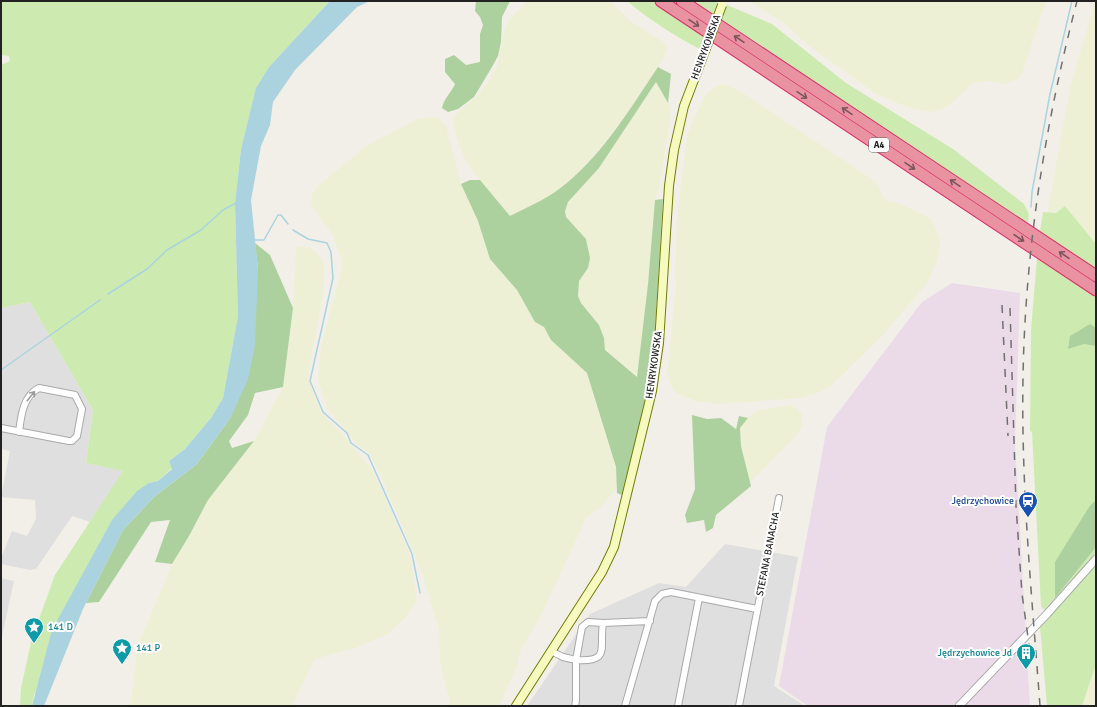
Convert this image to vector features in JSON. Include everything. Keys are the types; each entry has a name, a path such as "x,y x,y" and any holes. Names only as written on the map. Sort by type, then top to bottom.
{"highway":[{"name":"A4","path":"661,1 1096,290"},
{"name":"A4","path":"682,1 1096,276"}],"main road":[{"name":"HENRYKOWSKA","path":"516,706 602,572 614,547 652,391 658,343 669,186 674,150 684,106 722,3"}],"street":[{"path":"1,428 18,432 72,441 77,436 82,409 75,394 39,388 35,390 24,404 18,432"},
{"name":"STEFANA BANACHA","path":"739,706 779,498"},
{"path":"959,706 1047,614 1096,559"},
{"path":"625,706 655,601 662,594 671,592 757,609"},
{"path":"678,706 699,598"},
{"path":"575,706 576,660 579,637 585,624 590,621 603,623 629,620 650,621"},
{"path":"551,651 564,657 576,660 588,661 598,658 601,654 603,623"}],"shaded area":[{"path":"952,283 1020,293 1015,443 1030,706 808,706 779,686 827,427 922,302"},
{"path":"30,302 93,410 86,463 124,471 90,522 72,516 36,569 30,570 1,564 1,558 12,531 27,536 36,519 35,500 1,497 10,451 1,449 1,308"},
{"path":"725,544 798,557 774,686 805,706 527,706 590,614 659,583 686,587"},
{"path":"1,578 14,581 1,641"}],"green space":[{"path":"1,1 330,1 269,67 256,89 241,149 235,204 238,316 223,398 211,418 185,449 169,461 172,468 158,481 149,483 34,695 32,706 20,706 21,688 32,638 55,575 123,471 86,463 93,410 30,302 1,308 1,65 10,61 9,56 1,55"},
{"path":"476,1 510,1 502,17 501,42 498,56 474,97 458,109 448,112 442,108 444,101 455,84 445,72 445,59 454,55 466,65 480,62 480,34 483,25 480,17 475,11"},
{"path":"527,1 610,1 629,20 666,44 667,48 664,58 617,127 585,166 568,182 548,197 510,216 467,164 458,142 453,122 454,116 478,95 491,77 497,66 504,32 508,21"},
{"path":"627,1 652,1 705,36 700,49 662,27"},
{"path":"670,1 676,1 1096,281 1096,285"},
{"path":"693,1 718,1 713,14"},
{"path":"749,1 1046,1 1022,74 1018,79 1005,84 987,81 973,83 951,104 940,110 931,112 907,107 876,94 809,46 785,24"},
{"path":"1095,1 1096,244 1065,207 1053,213 1049,212 1048,209 1070,87"},
{"path":"727,5 772,24 846,83 953,149 1024,204 1029,214 1028,223 721,20"},
{"path":"658,67 671,74 668,103 656,82 599,168 568,202 565,211 566,217 586,239 590,258 588,268 579,281 578,296 581,303 599,325 604,338 605,350 637,377 648,284 655,200 663,199 653,363 649,391 624,496 617,493 616,467 587,373 551,340 544,327 535,322 517,290 490,259 478,221 461,184 470,180 480,180 510,216 547,197 568,182 606,143"},
{"path":"656,82 668,103 671,114 659,188 655,200 648,284 637,377 605,350 604,338 599,325 581,303 578,296 579,281 588,268 589,250 586,239 566,217 565,211 568,202 599,168"},
{"path":"723,84 737,89 869,177 877,183 884,198 888,201 901,204 930,218 940,239 940,249 937,262 928,282 883,335 831,386 817,393 801,398 717,404 696,401 676,393 671,386 667,375 676,287 675,271 677,218 686,142 692,122 707,93 716,86"},
{"path":"432,117 438,118 446,125 461,184 478,221 490,259 517,290 535,322 544,327 551,340 587,373 616,467 617,488 601,507 586,518 541,616 521,649 517,666 499,706 451,706 440,662 439,630 422,573 370,454 356,443 327,408 318,380 321,347 342,267 341,257 332,234 311,205 312,194 320,184 369,144 418,119"},
{"path":"1065,206 1096,244 1096,269 1040,231 1043,212 1056,213"},
{"path":"255,243 270,255 293,308 283,387 255,393 248,415 229,441 232,448 254,441 208,500 172,564 155,562 170,520 151,522 99,602 86,603 123,530 154,497 197,464 231,417 258,269"},
{"path":"296,246 311,248 324,261 324,288 308,376 311,387 322,414 343,435 374,472 410,555 417,601 406,617 388,634 355,648 315,659 292,706 130,706 138,645 172,564 208,500 254,441 283,387 293,308"},
{"path":"1037,258 1096,297 1096,553 1044,610 1041,606 1032,432 1030,431 1031,330"},
{"path":"1090,324 1096,328 1096,346 1084,344 1068,349 1070,336"},
{"path":"790,405 802,414 802,428 750,483 741,446 740,428 756,411"},
{"path":"692,415 707,419 721,418 736,429 739,416 748,418 740,428 741,446 751,486 716,515 713,528 706,532 704,520 687,523 685,515 695,489"},
{"path":"1096,500 1096,547 1055,598 1055,562 1089,507"},
{"path":"1096,565 1096,664 1082,706 1047,706 1040,627"},
{"path":"1096,664 1096,706 1082,706"}],"water":[{"path":"330,1 370,1 357,7 295,70 273,102 270,125 261,146 251,200 258,269 255,345 248,379 231,417 197,464 154,497 123,530 83,609 44,706 32,706 52,630 112,520 137,491 149,483 158,481 172,469 169,461 185,449 211,418 223,398 238,316 235,204 241,149 256,88 269,67"}],"waterway":[{"path":"1031,207 1032,192 1050,94 1072,1"},
{"path":"108,294 147,269 167,250 201,230 223,210 236,203"},
{"path":"255,240 264,240 278,215 281,215 288,224"},
{"path":"293,230 308,239 327,243 331,252 333,278 310,381 323,412 347,433 351,443 368,455 412,554 420,593"},
{"path":"1,370 100,300"}],"railway":[{"path":"1040,706 1025,501 1023,419 1025,330 1033,235 1046,141 1055,94 1077,1"},
{"path":"1002,305 1008,436"},
{"path":"1010,308 1016,506 1022,594 1031,659"}],"place":[{"name":"Jędrzychowice","path":"1028,518"},
{"name":"141 D","path":"34,644"},
{"name":"141 P","path":"122,665"},
{"name":"Jędrzychowice Jd","path":"1026,670"}]}
